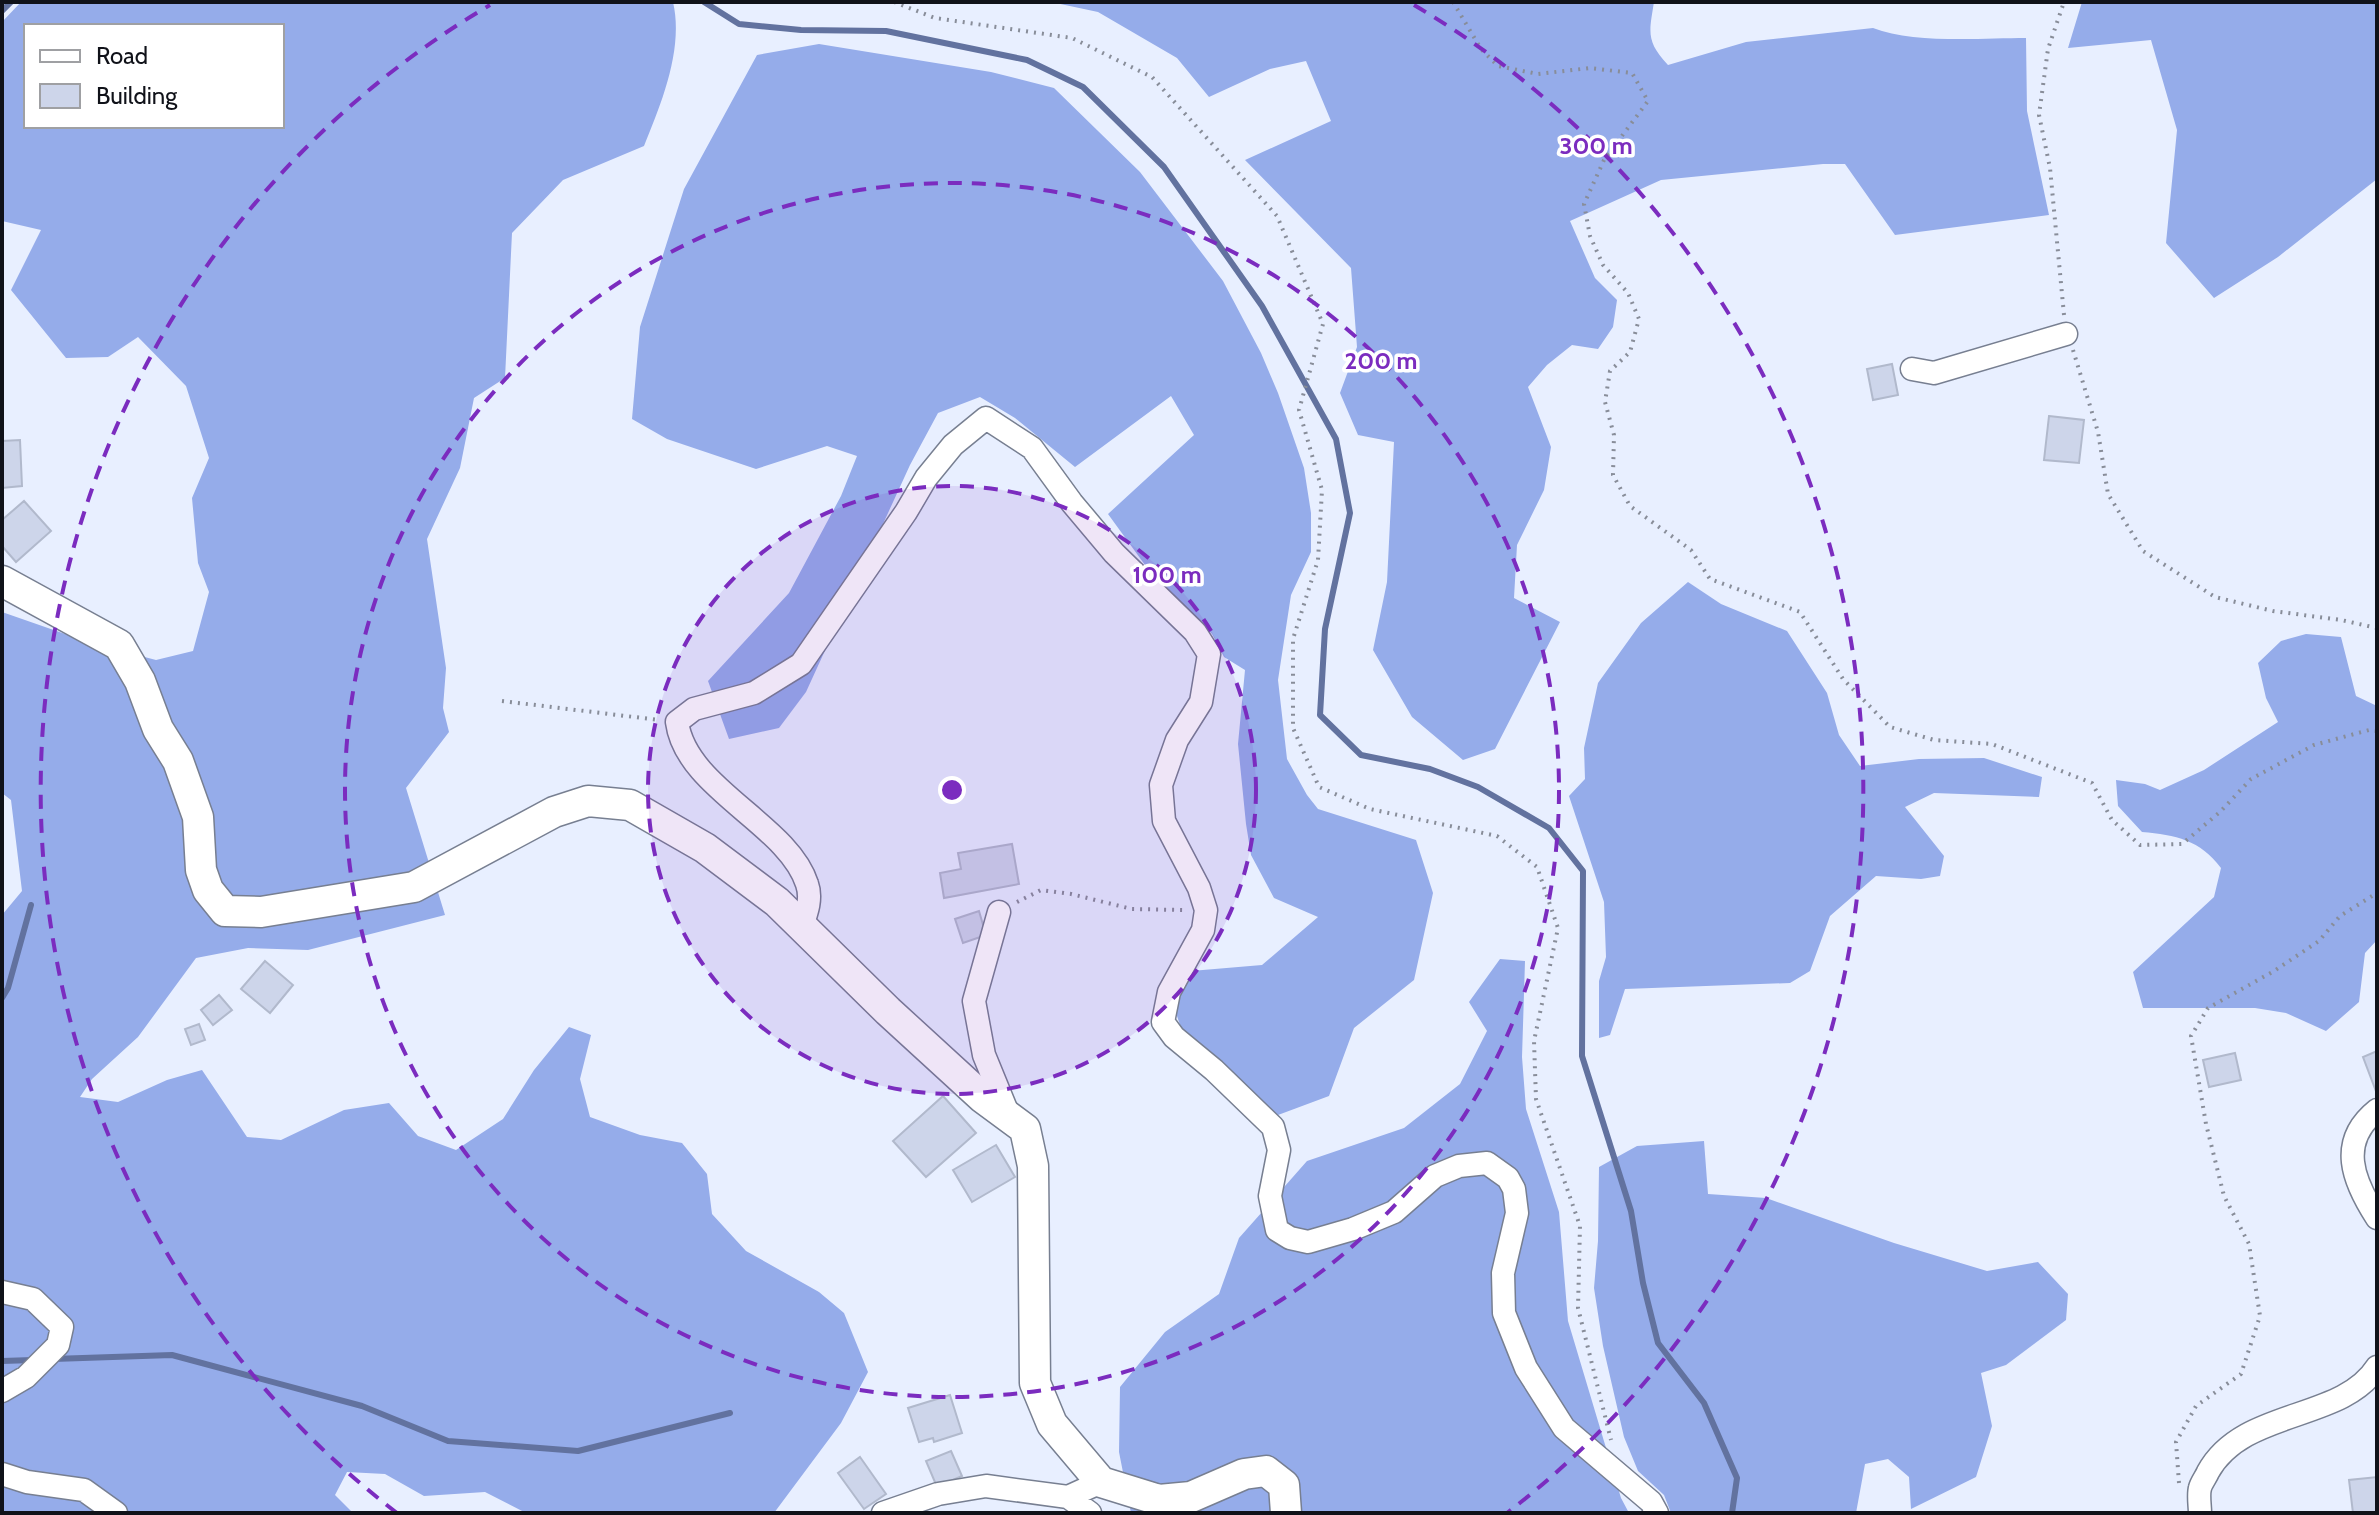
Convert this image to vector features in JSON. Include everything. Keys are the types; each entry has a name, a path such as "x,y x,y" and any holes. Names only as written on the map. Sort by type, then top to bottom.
{"street":[{"path":"1912,369 1934,373 2066,334"},
{"path":"802,926 809,905 808,885 793,857 716,785 691,757 679,738 677,722 694,709 754,693 801,664 926,478 953,445 986,418 1032,448 1106,543 1195,632 1209,654 1201,702 1177,740 1161,785 1164,821 1199,888 1206,910 1203,930 1169,992 1163,1022 1174,1037 1214,1070 1273,1127 1279,1150 1270,1196 1277,1230 1290,1238 1308,1242 1353,1229 1394,1212 1435,1176 1459,1166 1487,1163 1508,1178 1514,1189 1517,1213 1503,1273 1504,1313 1526,1368 1564,1428 1651,1502 1657,1513"},
{"path":"2,581 119,645 140,681 158,729 178,761 198,817 201,870 208,890 225,911 261,912 414,887 554,812 588,801 630,805 705,848 777,902 899,1021 1011,1121 1025,1129 1033,1166 1035,1383 1052,1424 1101,1482 1159,1500 1191,1497 1244,1474 1266,1471 1284,1485 1286,1513"},
{"path":"999,912 974,1001 984,1055 1011,1121"},
{"path":"2377,1110 2362,1121 2352,1150 2354,1174 2377,1218"},
{"path":"2,1292 33,1299 62,1327 58,1345 26,1377 2,1391"},
{"path":"2200,1513 2199,1488 2214,1461 2233,1442 2271,1423 2324,1405 2369,1380 2377,1367"},
{"path":"2,1474 27,1482 84,1490 116,1513"},
{"path":"1068,1497 1101,1482"},
{"path":"883,1513 938,1494 986,1486 1068,1497 1090,1513"}],"path":[{"path":"894,2 935,18 1072,38 1152,77 1277,216 1323,324 1299,410 1322,490 1318,560 1293,639 1293,728 1319,787 1370,809 1497,836 1537,867 1558,928 1534,1041 1536,1099 1580,1226 1578,1308 1619,1474"},
{"path":"1453,2 1481,49 1498,66 1538,74 1590,68 1632,73 1648,101 1604,160 1584,204 1590,236 1603,265 1628,293 1639,319 1630,352 1610,371 1605,402 1614,435 1613,475 1630,506 1691,550 1710,579 1800,612 1843,679 1890,727 1934,740 1992,744 2092,783 2112,820 2140,845 2182,844 2220,812 2251,779 2314,745 2369,730 2377,731"},
{"path":"2064,2 2048,49 2039,115 2050,168 2066,334 2098,432 2108,494 2143,551 2215,597 2273,611 2377,628"},
{"path":"502,701 677,722"},
{"path":"999,912 1041,890 1132,909 1206,910"},
{"path":"2179,1484 2176,1442 2196,1406 2241,1374 2260,1316 2249,1244 2224,1196 2206,1124 2191,1036 2208,1008 2274,971 2319,941 2340,916 2377,893"}],"shaded area":[{"path":"21,2 673,2 676,38 673,57 664,94 644,146 563,180 512,233 505,378 474,398 460,468 427,539 446,668 443,708 449,732 406,788 445,915 308,950 248,948 196,958 138,1037 92,1079 80,1097 118,1102 167,1080 202,1070 247,1137 281,1140 344,1110 389,1103 418,1136 456,1150 503,1119 534,1070 569,1027 591,1035 580,1079 590,1117 640,1135 682,1143 707,1174 712,1214 746,1251 819,1292 844,1313 868,1372 841,1423 774,1513 526,1513 485,1492 424,1496 385,1474 347,1472 335,1495 353,1513 2,1513 2,915 22,891 11,800 2,793 2,612 91,643 156,660 193,651 209,592 198,563 192,498 209,458 186,386 138,337 108,357 66,358 11,290 41,230 2,221 2,22"},
{"path":"1051,2 1654,2 1651,36 1668,65 1746,42 1873,28 1927,38 2026,38 2027,111 2049,215 1895,235 1845,164 1823,164 1661,180 1570,221 1595,278 1617,300 1613,327 1598,349 1572,345 1547,365 1528,387 1551,447 1544,490 1517,545 1514,598 1560,622 1495,749 1463,760 1412,717 1373,650 1387,582 1394,442 1358,435 1340,393 1357,347 1351,268 1245,160 1331,121 1306,61 1270,69 1209,97 1177,58 1098,12"},
{"path":"2082,2 2377,2 2377,179 2278,257 2214,298 2166,243 2177,130 2151,40 2068,48"},
{"path":"819,44 991,72 1054,88 1140,172 1223,281 1261,353 1304,468 1311,513 1311,552 1291,595 1278,680 1287,759 1318,809 1416,840 1433,893 1414,980 1354,1028 1329,1096 1278,1115 1183,1034 1174,1007 1191,971 1262,965 1318,917 1274,898 1251,855 1238,744 1245,670 1224,657 1212,634 1145,565 1108,514 1194,435 1171,396 1075,467 1015,418 980,397 938,413 910,465 806,692 779,728 729,739 708,681 789,593 841,496 857,456 827,446 756,469 667,439 632,419 640,327 684,189 757,55"},
{"path":"1688,582 1721,604 1787,631 1827,693 1839,735 1860,766 1919,759 1984,758 2042,777 2039,797 1934,793 1905,807 1944,856 1940,876 1921,879 1876,876 1830,916 1810,971 1790,983 1625,989 1610,1035 1599,1038 1599,981 1606,957 1604,902 1569,796 1585,779 1584,748 1598,683 1641,623"},
{"path":"2306,634 2341,637 2356,696 2377,706 2377,940 2365,953 2359,1002 2326,1031 2286,1013 2255,1008 2143,1008 2133,972 2214,897 2221,868 2196,845 2166,835 2142,832 2118,806 2116,780 2145,784 2160,790 2204,770 2278,722 2266,698 2258,663 2281,641"},
{"path":"1500,959 1525,961 1522,1057 1526,1109 1559,1212 1568,1321 1621,1498 1629,1513 1131,1513 1119,1452 1120,1387 1165,1332 1219,1294 1239,1238 1307,1161 1404,1128 1460,1084 1487,1031 1469,1002"},
{"path":"1704,1141 1708,1194 1766,1198 1894,1243 1987,1271 2038,1262 2068,1294 2066,1320 2006,1365 1981,1373 1992,1426 1976,1477 1911,1509 1909,1477 1888,1459 1865,1464 1856,1513 1671,1513 1664,1495 1638,1471 1624,1437 1603,1346 1594,1288 1599,1167 1637,1146"}],"building":[{"path":"1892,364 1898,395 1873,400 1867,369"},
{"path":"2049,416 2084,420 2079,463 2044,460"},
{"path":"20,440 22,486 2,488 2,441"},
{"path":"24,501 51,531 16,562 2,546 2,520"},
{"path":"1012,844 1019,884 944,898 940,873 961,869 958,853"},
{"path":"979,911 986,935 963,943 955,919"},
{"path":"265,961 293,985 270,1013 241,989"},
{"path":"219,995 232,1010 213,1025 201,1010"},
{"path":"199,1024 205,1040 191,1045 185,1029"},
{"path":"2377,1051 2377,1094 2363,1057"},
{"path":"2235,1053 2241,1080 2209,1087 2203,1060"},
{"path":"943,1096 976,1133 926,1177 893,1141"},
{"path":"996,1145 1015,1177 972,1202 953,1170"},
{"path":"950,1395 962,1433 934,1442 933,1438 919,1442 908,1408"},
{"path":"951,1451 962,1476 937,1487 926,1461"},
{"path":"860,1457 886,1494 864,1509 838,1473"},
{"path":"2377,1477 2377,1513 2353,1513 2349,1480"}],"waterway":[{"path":"2,11 11,2"},
{"path":"704,2 739,24 801,30 886,31 1027,60 1083,87 1164,167 1262,306 1336,439 1350,513 1325,629 1320,715 1361,755 1430,769 1478,787 1549,828 1583,871 1582,1056 1631,1211 1643,1283 1658,1343 1704,1403 1737,1478 1732,1513"},
{"path":"2,998 8,988 31,905"},
{"path":"53,1359 172,1355 362,1406 448,1441 578,1451 730,1413"},
{"path":"2,1361 33,1360"}]}
